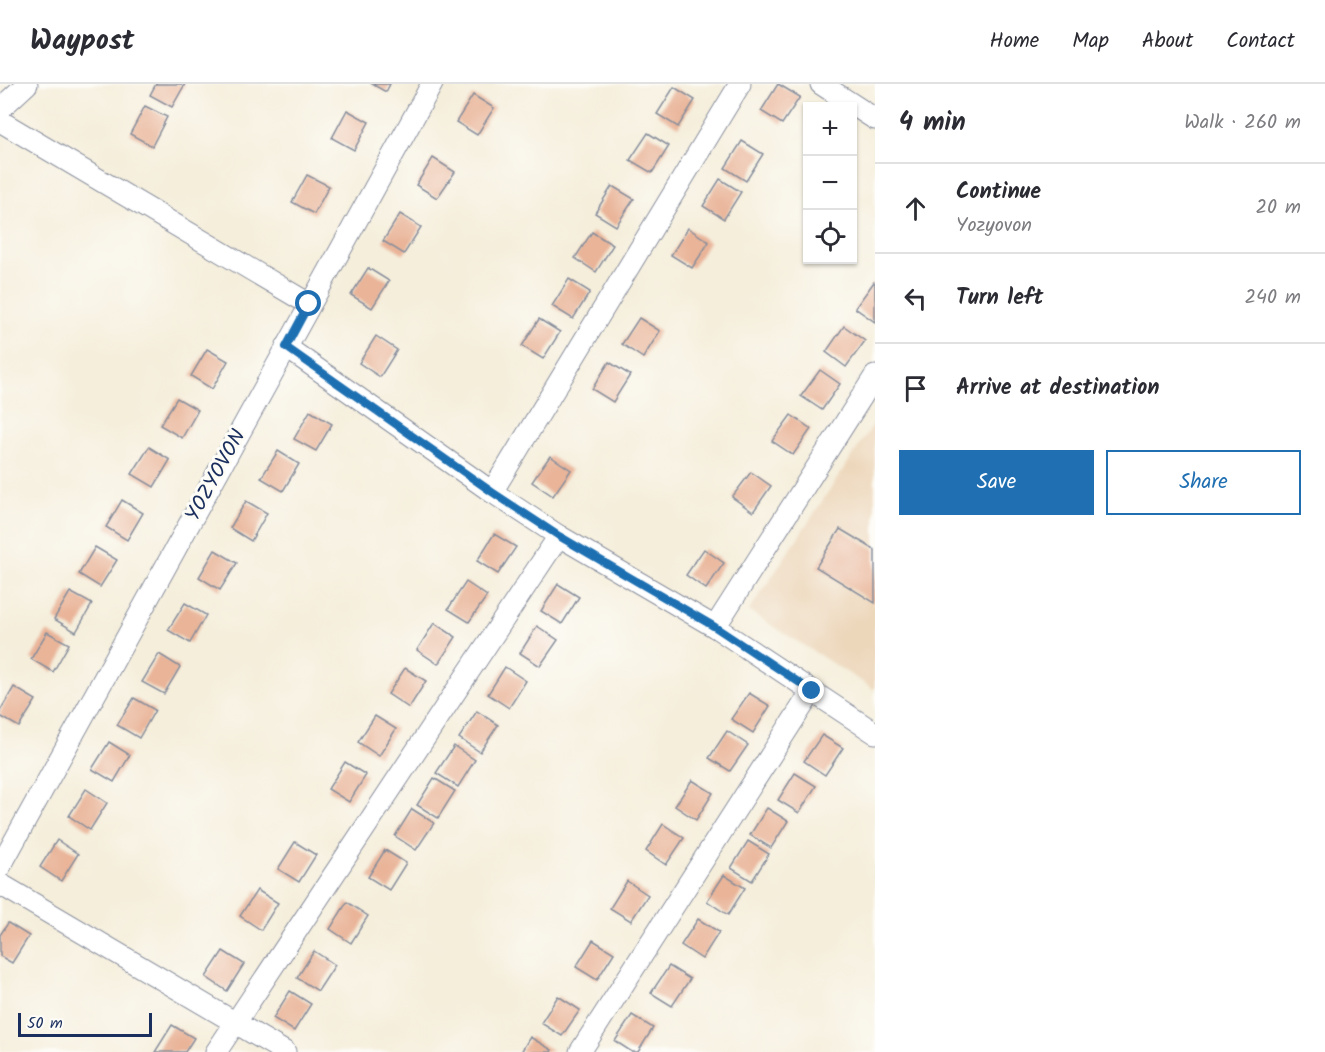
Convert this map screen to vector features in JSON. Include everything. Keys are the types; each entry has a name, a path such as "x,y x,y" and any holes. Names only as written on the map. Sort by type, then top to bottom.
{"street":[{"path":"0,109 27,84"},
{"name":"YOZYOVON","path":"0,867 432,84"},
{"path":"492,492 741,84"},
{"path":"821,84 875,119"},
{"path":"0,121 309,304"},
{"path":"286,347 492,492 559,536 715,627 875,733"},
{"path":"715,627 875,376"},
{"path":"216,1052 559,536"},
{"path":"580,1052 812,691"},
{"path":"0,884 236,1021 285,1052"}],"shaded area":[{"path":"875,422 875,690 749,611"}],"building":[{"path":"156,84 185,84 172,107 150,95"},
{"path":"372,84 390,84 386,92"},
{"path":"778,84 800,97 782,124 761,111"},
{"path":"674,87 695,100 678,127 657,114"},
{"path":"473,95 494,108 477,135 456,122"},
{"path":"145,106 167,117 152,146 130,134"},
{"path":"347,110 369,122 354,150 332,138"},
{"path":"648,133 669,146 652,173 630,160"},
{"path":"742,141 763,154 746,181 725,168"},
{"path":"433,158 455,172 437,198 416,185"},
{"path":"307,175 329,186 314,214 292,202"},
{"path":"720,179 741,192 724,219 703,206"},
{"path":"612,186 634,199 616,226 595,213"},
{"path":"400,214 421,227 404,254 383,241"},
{"path":"688,228 709,242 692,268 671,255"},
{"path":"592,232 613,245 596,272 575,258"},
{"path":"368,268 389,281 372,308 351,295"},
{"path":"569,279 590,292 573,319 552,306"},
{"path":"875,283 875,322 855,308"},
{"path":"639,318 660,331 643,358 622,344"},
{"path":"539,319 560,332 543,359 522,346"},
{"path":"844,326 865,341 846,367 826,352"},
{"path":"376,336 397,350 380,377 359,363"},
{"path":"207,349 228,361 212,389 191,376"},
{"path":"609,362 630,375 613,402 592,389"},
{"path":"820,370 840,384 822,410 801,396"},
{"path":"177,398 198,410 182,438 160,425"},
{"path":"310,411 332,424 316,451 294,439"},
{"path":"791,415 811,429 793,455 772,441"},
{"path":"149,447 170,460 154,487 132,474"},
{"path":"278,451 299,464 283,491 261,478"},
{"path":"550,456 571,470 553,496 532,482"},
{"path":"751,472 771,486 753,512 732,497"},
{"path":"122,500 143,513 127,540 106,527"},
{"path":"246,501 267,513 251,541 230,528"},
{"path":"840,529 875,550 875,603 816,567"},
{"path":"494,534 516,547 498,574 477,561"},
{"path":"95,547 117,560 100,587 79,574"},
{"path":"704,549 724,563 706,589 686,575"},
{"path":"215,550 237,563 220,590 199,577"},
{"path":"466,582 487,596 469,622 448,609"},
{"path":"558,584 579,597 562,624 541,611"},
{"path":"70,592 92,604 76,632 54,619"},
{"path":"185,603 206,615 190,643 168,630"},
{"path":"434,623 456,637 438,664 417,650"},
{"path":"537,626 558,640 540,666 520,653"},
{"path":"47,632 69,644 53,672 31,659"},
{"path":"159,654 180,667 164,694 142,682"},
{"path":"505,667 526,681 509,708 488,694"},
{"path":"405,668 426,681 409,708 388,694"},
{"path":"14,687 36,700 19,727 0,716 0,711"},
{"path":"749,693 770,706 753,733 731,719"},
{"path":"134,698 155,710 139,738 117,725"},
{"path":"477,711 498,725 480,752 459,738"},
{"path":"375,716 396,729 379,756 358,742"},
{"path":"727,731 748,745 730,771 709,758"},
{"path":"822,735 843,748 825,775 804,761"},
{"path":"109,742 130,755 114,782 92,769"},
{"path":"454,746 475,760 458,787 436,773"},
{"path":"345,762 366,775 349,802 328,789"},
{"path":"795,773 816,786 799,813 778,800"},
{"path":"434,778 455,791 438,818 417,805"},
{"path":"692,780 713,793 696,820 675,806"},
{"path":"86,789 107,803 90,830 69,816"},
{"path":"767,808 788,821 771,848 750,835"},
{"path":"412,809 434,823 416,850 395,836"},
{"path":"663,824 684,838 666,865 646,851"},
{"path":"57,840 78,854 61,881 40,867"},
{"path":"748,841 769,854 752,881 731,868"},
{"path":"295,842 316,855 299,882 278,869"},
{"path":"385,850 406,863 389,890 368,877"},
{"path":"724,875 745,888 728,915 707,901"},
{"path":"627,881 648,895 631,921 610,908"},
{"path":"257,890 278,903 261,930 240,916"},
{"path":"347,902 368,916 351,943 330,929"},
{"path":"698,919 719,932 702,959 681,945"},
{"path":"8,923 29,936 12,963 0,956 0,935"},
{"path":"593,940 614,953 597,980 576,967"},
{"path":"223,951 244,964 227,991 206,977"},
{"path":"314,951 335,965 318,991 297,978"},
{"path":"669,966 690,979 672,1006 651,993"},
{"path":"290,991 311,1004 294,1031 273,1018"},
{"path":"558,996 580,1010 562,1036 541,1023"},
{"path":"632,1015 653,1028 638,1052 632,1052 615,1041"},
{"path":"172,1025 194,1038 185,1052 155,1052"},
{"path":"530,1037 552,1050 551,1052 521,1052"}],"route":[{"path":"309,304 286,347 492,492 559,536 715,627 812,691"}]}
